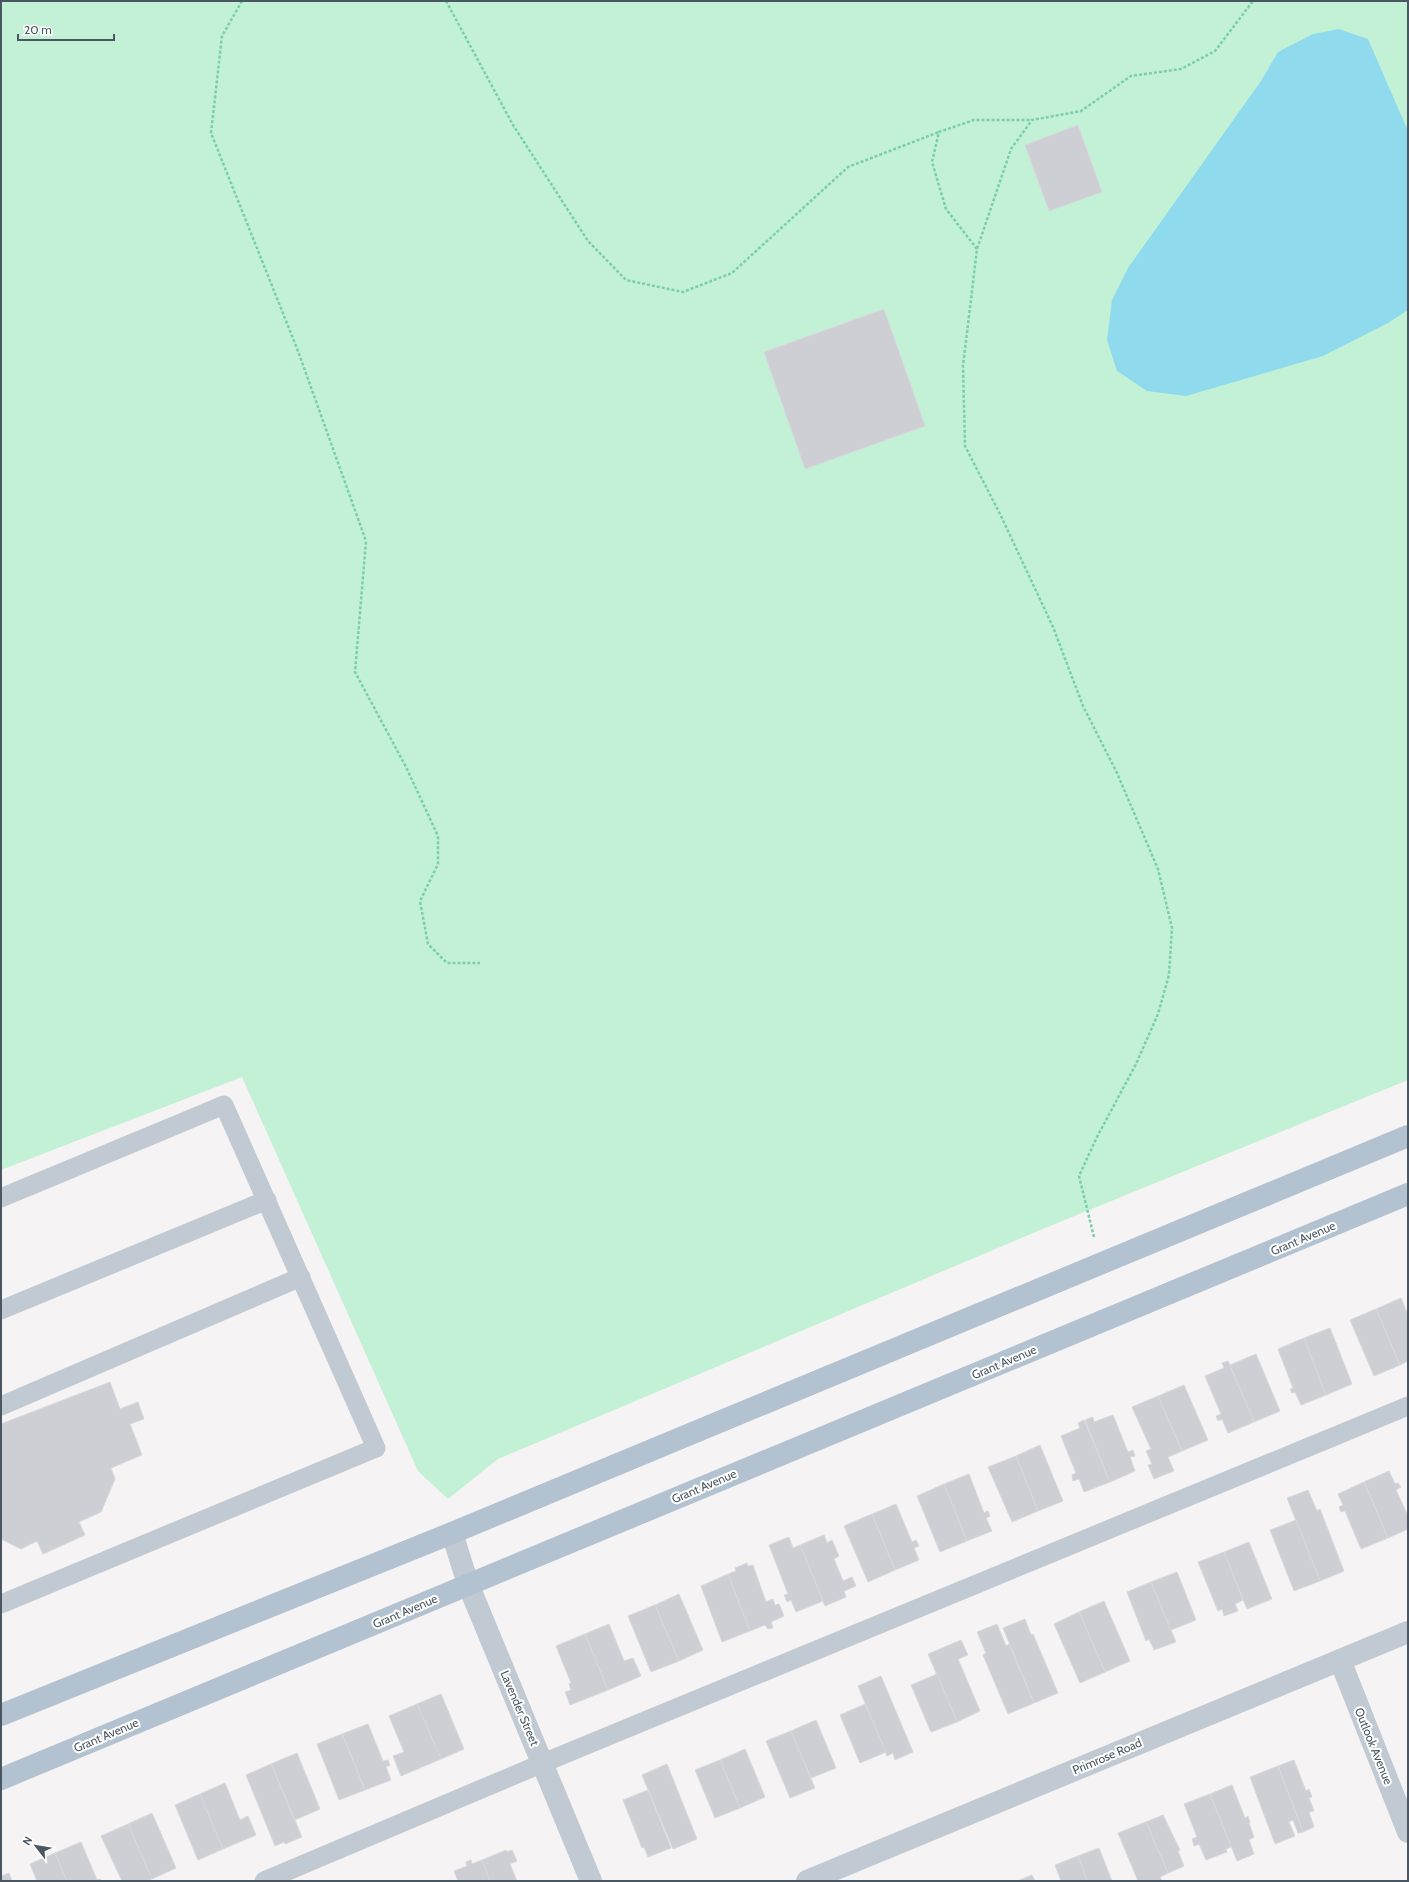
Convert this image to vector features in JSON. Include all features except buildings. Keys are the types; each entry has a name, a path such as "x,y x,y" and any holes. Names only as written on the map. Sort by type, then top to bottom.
{"main road":[{"path":"1,1715 452,1533 1408,1136"},
{"name":"Grant Avenue","path":"1,1778 1408,1194"}],"street":[{"name":"Lavender Street","path":"452,1533 468,1584 591,1881"},
{"name":"Primrose Road","path":"807,1881 1408,1632"},
{"name":"Outlook Avenue","path":"1340,1660 1408,1832"}],"lane":[{"path":"1,1198 224,1105 376,1448 1,1604"},
{"path":"1,1310 267,1200"},
{"path":"1,1406 301,1277"},
{"path":"264,1881 543,1763 1408,1406"}],"path":[{"path":"242,1 222,36 212,132 298,351 366,541 355,672 406,767 438,836 438,864 420,901 428,944 447,963 480,963"},
{"path":"446,1 514,125 588,241 626,280 683,292 732,274 848,167 974,120 1032,120 1081,111 1132,76 1182,69 1215,51 1254,1"},
{"path":"1032,120 1011,149 977,249 963,366 965,446 1000,514 1053,627 1083,706 1117,773 1155,862 1172,928 1169,975 1158,1014 1136,1064 1097,1137 1079,1176 1089,1221 1102,1263"},
{"path":"939,132 932,162 946,209 977,249"}],"green space":[{"path":"1,1 1408,1 1408,1080 1045,1228 498,1459 448,1499 418,1471 242,1077 1,1170"}],"water":[{"path":"1339,29 1368,39 1408,131 1408,310 1388,323 1323,356 1186,396 1147,391 1117,371 1107,340 1112,300 1128,268 1261,81 1278,52 1313,34"}]}
